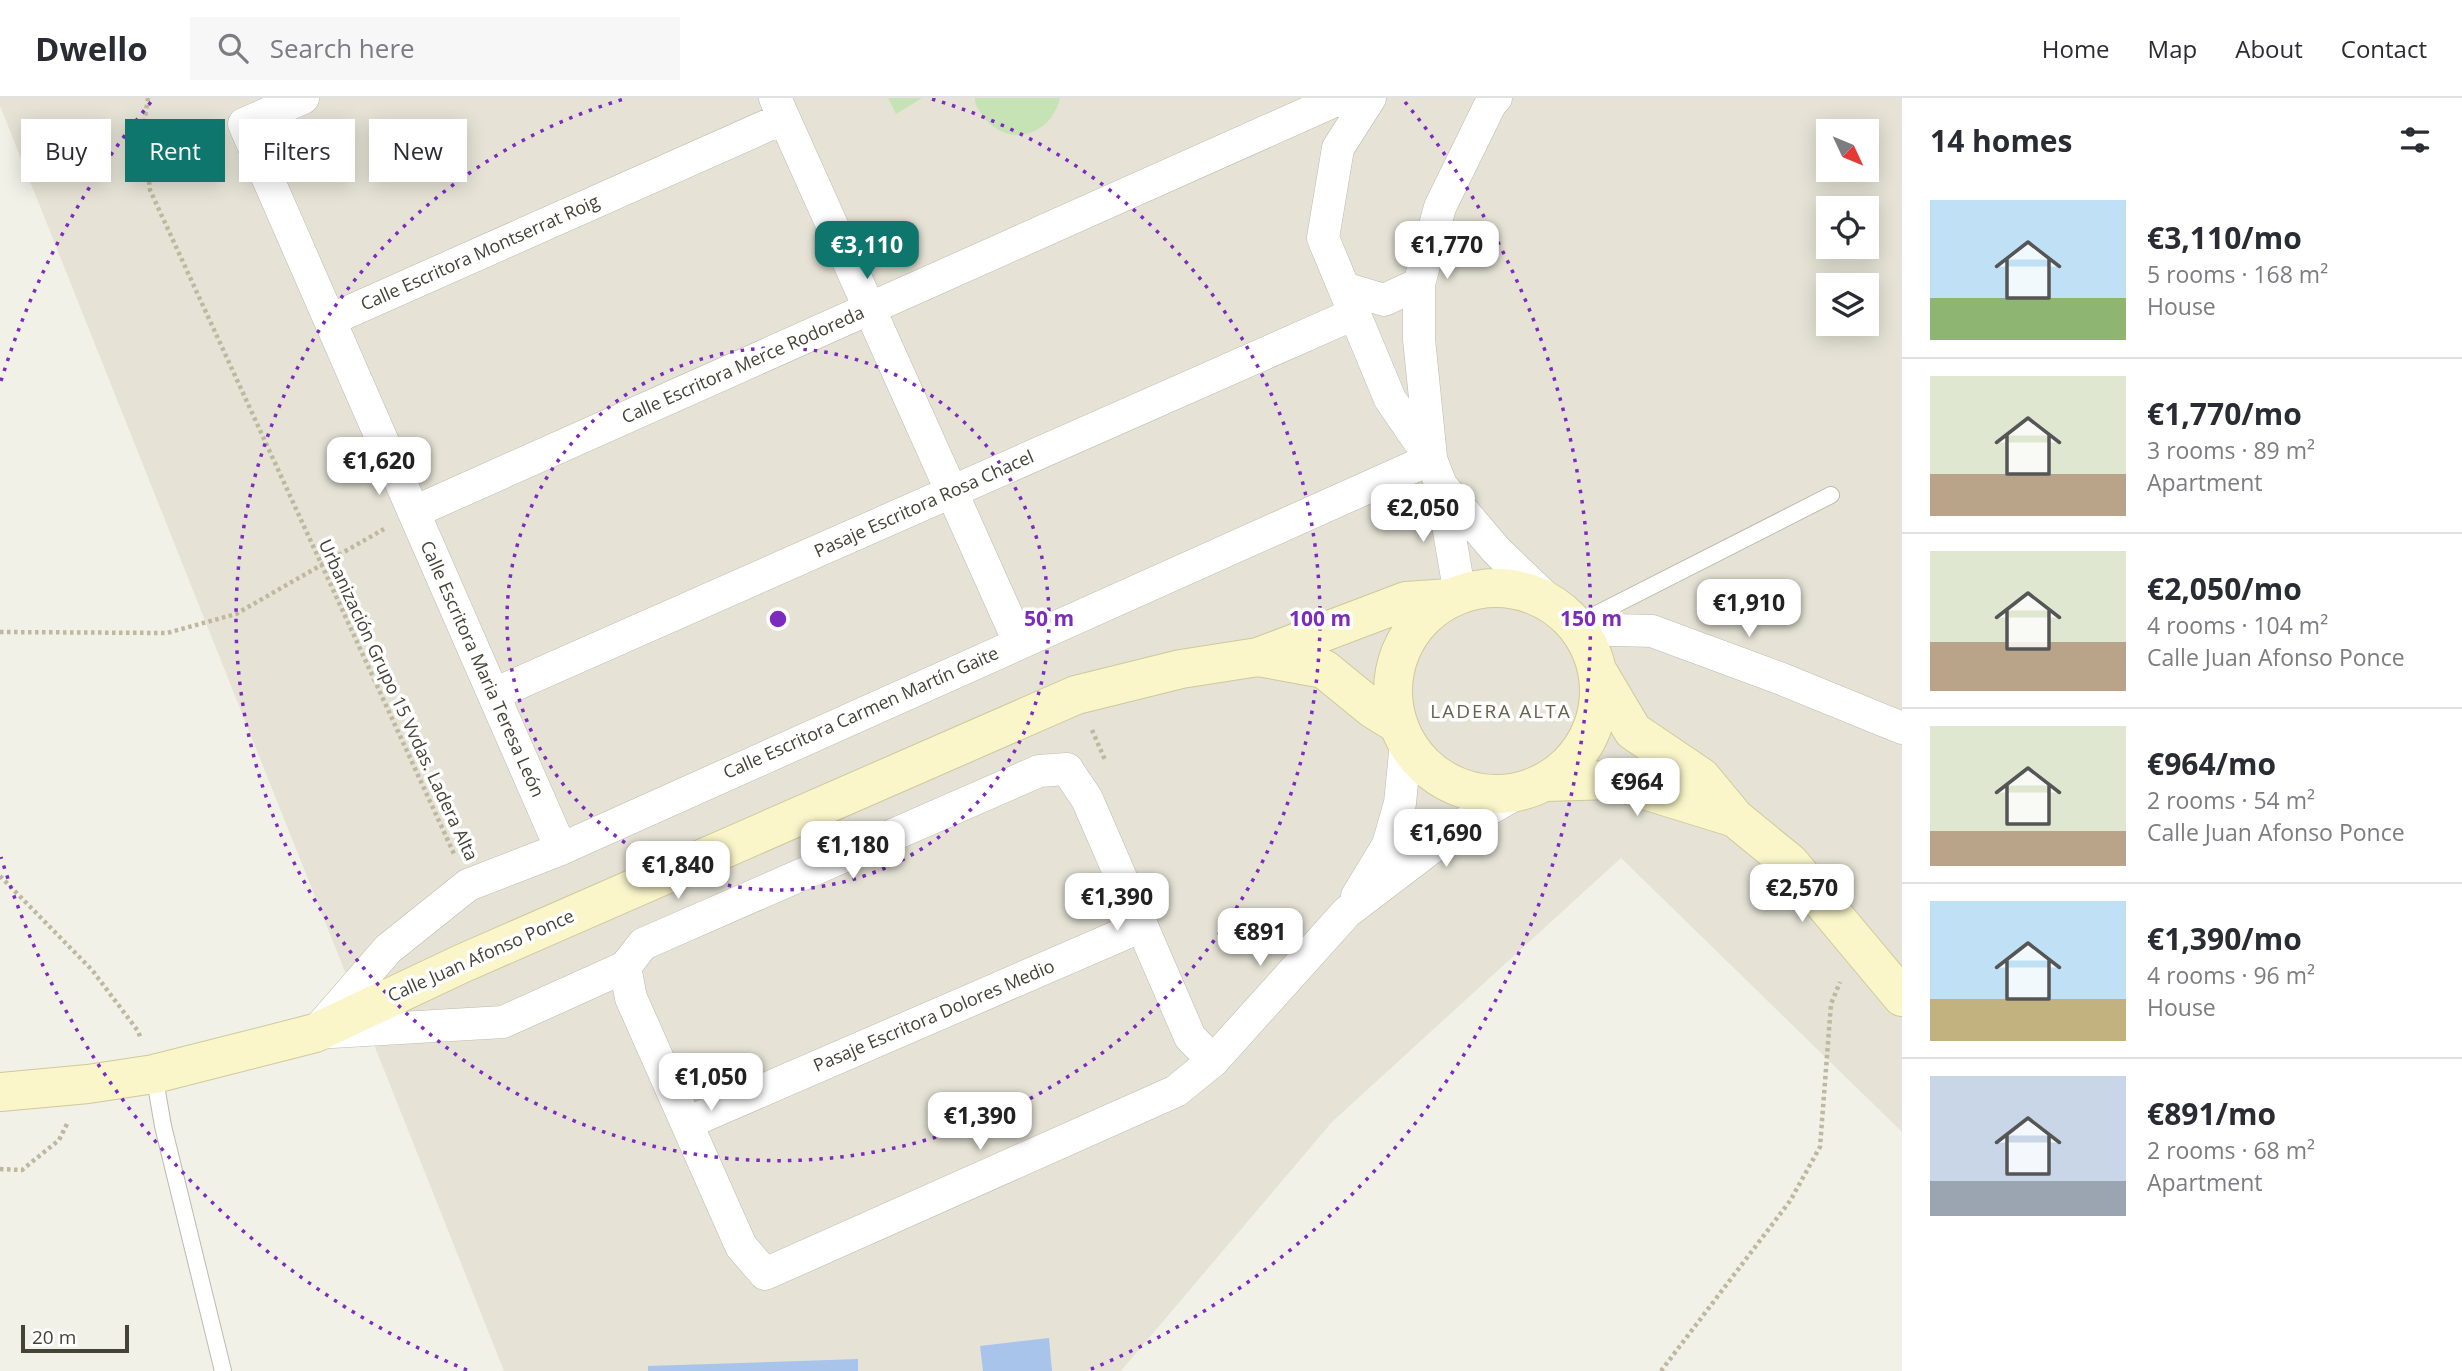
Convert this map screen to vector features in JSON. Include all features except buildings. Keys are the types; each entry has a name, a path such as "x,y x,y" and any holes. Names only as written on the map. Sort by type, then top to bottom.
{"street":[{"name":"Calle Escritora Maria Teresa León","path":"303,98 244,124 561,849"},
{"name":"Calle Escritora Merce Rodoreda","path":"414,512 1341,98"},
{"path":"1370,98 1338,148 1322,238 1390,399 1436,472 1496,550 1568,619 1590,647 1598,672 1633,732 1701,777 1735,818 1790,863 1902,997"},
{"path":"1455,596 1419,339 1419,284 1440,207 1491,100"},
{"name":"Calle Escritora Montserrat Roig","path":"330,320 779,108"},
{"path":"779,108 1019,642"},
{"path":"1349,301 1384,299 1419,284"},
{"name":"Pasaje Escritora Rosa Chacel","path":"494,694 952,492 1349,301"},
{"name":"Calle Escritora Carmen Martín Gaite","path":"314,1033 388,949 468,886 561,849 1019,642 1436,472"},
{"path":"1735,818 1612,780 1533,786 1488,794 1455,786 1427,769 1402,734 1394,712 1393,678 1403,645 1423,618 1455,596 1483,588 1517,589 1568,619 1652,631 1782,679 1902,728"},
{"name":"Calle Juan Afonso Ponce","path":"0,1092 88,1084 154,1074 314,1033 461,964 1076,695 1181,669 1258,657 1406,601 1455,596"},
{"name":"Calle Juan Afonso Ponce","path":"1258,657 1324,669 1402,734"},
{"path":"1347,912 1461,826 1571,762 1589,735 1598,705 1598,672"},
{"path":"625,967 631,998 741,1246 765,1274 983,1179 1175,1091 1213,1061 1347,912 1388,845 1400,803 1402,734"},
{"path":"314,1033 503,1022 625,967 643,944 1039,771 1067,769 1087,799 1190,1037 1213,1061"},
{"name":"Pasaje Escritora Dolores Medio","path":"687,1123 1142,926"}],"lane":[{"path":"1568,619 1831,495"},
{"path":"154,1074 163,1126 223,1371"}],"path":[{"name":"Urbanización Grupo 15 Vvdas. Ladera Alta","path":"148,98 143,130 150,190 468,886"},
{"path":"0,632 167,633 236,614 414,512"},
{"path":"0,876 92,970 138,1031 154,1074"},
{"path":"1661,1371 1790,1200 1820,1147 1831,1004 1854,941"},
{"path":"0,1169 22,1170 59,1140 88,1084"}],"shaded area":[{"path":"0,98 1902,98 1902,1132 1621,858 1332,1122 1121,1371 504,1371 30,182 111,182 111,119 21,119 21,159 0,106"}],"green space":[{"path":"888,98 922,98 896,114"},
{"path":"975,98 1060,98 1055,112 1037,130 1013,135 990,124 977,107"}],"water":[{"path":"1049,1338 1052,1371 983,1371 980,1346"},
{"path":"858,1359 858,1371 648,1371 648,1366"}],"district":[{"name":"LADERA ALTA","path":"1501,711"}]}
